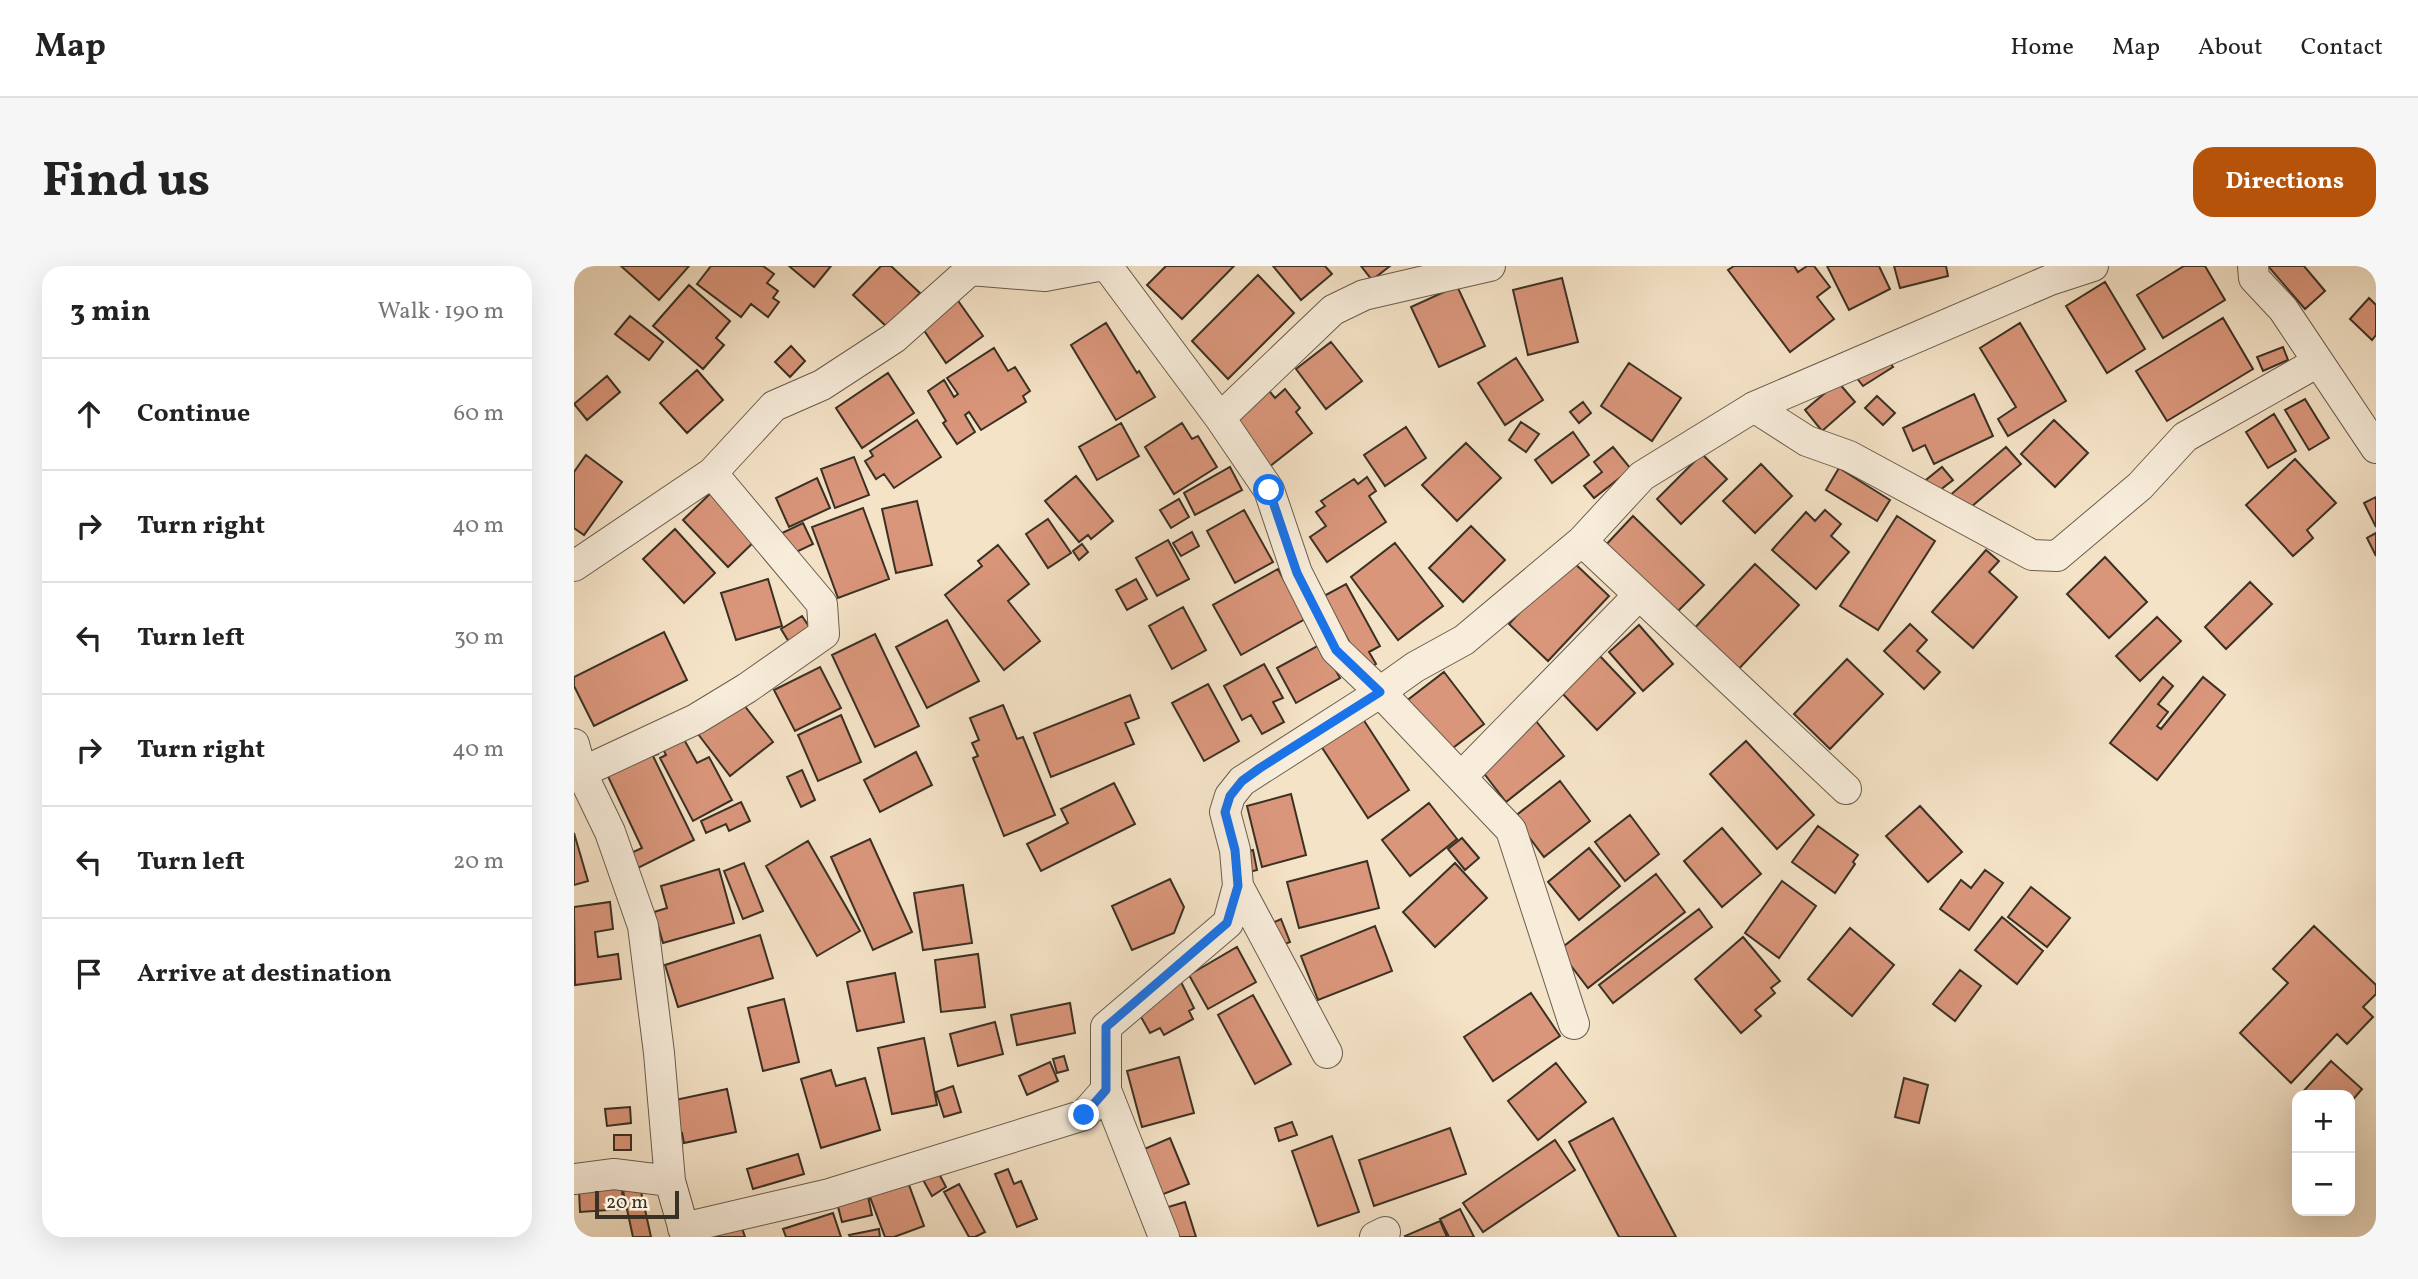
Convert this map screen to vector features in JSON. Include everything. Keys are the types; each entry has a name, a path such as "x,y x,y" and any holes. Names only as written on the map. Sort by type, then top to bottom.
{"street":[{"path":"574,566 712,473 774,406 822,385 894,338 970,270 1045,276 1098,266"},
{"path":"1107,266 1220,418 1269,490 1297,573 1336,650 1380,692 1511,830 1574,1024"},
{"path":"1220,418 1333,310 1364,295 1490,266"},
{"path":"1164,1237 1106,1090 1106,1027 1227,923 1238,886 1235,850 1225,812 1230,796 1242,781 1415,667 1464,640 1582,541 1642,476 1754,407 2050,280 2093,266"},
{"path":"2253,266 2254,278 2283,309 2376,448"},
{"path":"1754,407 1807,441 1849,456 2032,555 2057,556 2140,486 2185,437 2318,362"},
{"path":"578,775 696,719 747,688 824,634 822,604 712,473"},
{"path":"1582,541 1846,789"},
{"path":"1461,777 1639,595"},
{"path":"574,744 578,775 610,832 643,926 659,1054 670,1181 684,1233 829,1194 1037,1131 1084,1115 1106,1090"},
{"path":"1238,886 1327,1053"},
{"path":"574,1179 614,1174 670,1181"}],"building":[{"path":"621,266 689,266 659,300"},
{"path":"711,266 763,266 774,274 767,283 778,291 773,298 779,302 768,317 751,304 741,317 697,284"},
{"path":"789,266 831,266 814,287"},
{"path":"881,266 891,266 920,293 887,327 853,295"},
{"path":"1166,266 1234,266 1182,319 1147,285"},
{"path":"1273,266 1325,266 1332,274 1301,300"},
{"path":"1361,266 1390,266 1372,280"},
{"path":"1734,266 1794,266 1798,272 1807,266 1814,266 1830,287 1817,297 1834,319 1790,352 1728,270"},
{"path":"1827,266 1879,266 1890,289 1849,310"},
{"path":"1894,266 1946,266 1948,276 1900,288"},
{"path":"2184,266 2205,266 2225,300 2163,338 2137,295"},
{"path":"2268,266 2304,266 2325,291 2305,309"},
{"path":"1258,275 1294,313 1228,379 1192,341"},
{"path":"1562,278 1578,342 1528,355 1513,290"},
{"path":"2105,282 2145,349 2107,373 2066,306"},
{"path":"689,285 730,321 716,338 724,345 703,369 653,326"},
{"path":"1457,286 1485,346 1439,367 1411,307"},
{"path":"954,295 983,336 946,363 917,320"},
{"path":"2369,298 2376,305 2376,335 2372,340 2350,319"},
{"path":"630,316 663,342 649,360 615,334"},
{"path":"2223,318 2253,369 2167,421 2136,371"},
{"path":"1106,323 1155,397 1116,420 1071,345"},
{"path":"2020,323 2066,401 2008,436 1998,419 2016,407 1980,348"},
{"path":"1331,342 1362,381 1326,409 1296,369"},
{"path":"791,346 805,361 790,377 775,362"},
{"path":"2283,347 2288,360 2263,371 2257,357"},
{"path":"994,348 1008,371 1015,367 1030,391 1023,396 1026,402 981,430 969,412 965,415 975,432 957,444 943,423 946,421 928,391 944,380 954,397 958,394 947,378"},
{"path":"1886,357 1893,367 1863,386 1856,377"},
{"path":"1516,358 1543,400 1505,425 1478,383"},
{"path":"1629,363 1681,398 1652,441 1601,406"},
{"path":"697,370 723,400 687,433 660,403"},
{"path":"888,373 914,413 862,448 836,408"},
{"path":"607,376 620,392 587,420 574,404"},
{"path":"1838,382 1855,402 1822,431 1805,410"},
{"path":"1266,387 1275,398 1285,389 1300,408 1296,412 1312,433 1269,467 1230,416"},
{"path":"1974,394 1993,436 1934,464 1925,445 1913,451 1903,428"},
{"path":"1877,396 1895,413 1883,425 1865,408"},
{"path":"2305,399 2329,438 2309,450 2285,410"},
{"path":"1583,402 1591,413 1579,423 1570,412"},
{"path":"2274,414 2296,451 2268,468 2246,432"},
{"path":"917,420 941,457 894,488 884,474 876,479 865,461 873,456 870,451"},
{"path":"2054,420 2088,453 2055,487 2021,454"},
{"path":"1521,422 1539,434 1526,452 1509,440"},
{"path":"1121,423 1139,456 1097,480 1079,447"},
{"path":"1182,423 1192,439 1198,436 1217,467 1174,494 1145,447"},
{"path":"1406,427 1426,458 1385,486 1364,455"},
{"path":"1573,432 1589,455 1552,483 1535,460"},
{"path":"1466,443 1501,478 1457,521 1422,485"},
{"path":"1613,447 1631,469 1594,498 1584,486 1602,472 1594,462"},
{"path":"2006,447 2021,464 1963,514 1948,497"},
{"path":"1702,454 1727,479 1681,524 1657,499"},
{"path":"586,455 622,482 584,535 574,528 574,472"},
{"path":"854,457 869,495 835,508 821,469"},
{"path":"2295,459 2336,503 2307,530 2313,538 2293,556 2246,505"},
{"path":"1761,464 1792,496 1755,533 1723,501"},
{"path":"1230,467 1242,490 1195,515 1184,493"},
{"path":"1942,467 1953,480 1931,497 1921,484"},
{"path":"1839,468 1890,500 1877,521 1826,490"},
{"path":"1076,476 1113,521 1091,539 1088,535 1079,542 1045,501"},
{"path":"1367,477 1376,491 1369,496 1386,522 1327,562 1310,537 1326,526 1316,512 1325,506 1321,501 1354,479 1358,484"},
{"path":"817,478 830,508 789,527 776,498"},
{"path":"718,486 763,533 728,567 683,520"},
{"path":"2376,497 2376,527 2364,503"},
{"path":"1179,499 1189,517 1171,528 1160,510"},
{"path":"917,501 932,565 896,573 882,509"},
{"path":"863,508 889,579 838,598 812,527"},
{"path":"1244,510 1273,562 1235,583 1207,531"},
{"path":"1825,510 1841,524 1831,536 1849,552 1816,589 1772,550 1806,512 1815,521"},
{"path":"1633,516 1704,585 1672,617 1602,549"},
{"path":"1897,516 1935,541 1878,630 1840,606"},
{"path":"1048,519 1071,553 1048,568 1026,534"},
{"path":"803,523 813,544 790,555 780,534"},
{"path":"1471,526 1505,560 1463,602 1429,568"},
{"path":"675,529 715,573 684,603 643,559"},
{"path":"1192,532 1199,546 1181,556 1173,543"},
{"path":"2376,533 2376,556 2367,538"},
{"path":"1168,540 1189,579 1157,596 1136,558"},
{"path":"1395,543 1443,606 1398,640 1351,577"},
{"path":"1082,544 1088,552 1079,560 1073,551"},
{"path":"998,545 1029,584 1008,601 1040,641 1004,670 945,595 982,566 978,561"},
{"path":"1986,550 1999,561 1989,572 2017,597 1973,648 1932,612"},
{"path":"2105,557 2147,602 2109,638 2067,594"},
{"path":"1570,559 1609,596 1548,661 1509,624"},
{"path":"1755,564 1799,605 1733,675 1689,634"},
{"path":"1278,569 1305,619 1241,655 1213,605"},
{"path":"768,579 782,626 736,640 721,593"},
{"path":"1136,579 1147,599 1127,610 1116,590"},
{"path":"2250,582 2272,604 2226,649 2205,627"},
{"path":"1346,584 1380,646 1369,652 1376,664 1365,671 1324,596"},
{"path":"1183,607 1206,650 1172,669 1149,626"},
{"path":"802,616 810,628 789,642 781,629"},
{"path":"2157,617 2181,641 2140,681 2116,656"},
{"path":"947,620 979,681 927,708 896,647"},
{"path":"1910,624 1927,640 1917,651 1940,672 1924,689 1884,651"},
{"path":"1639,625 1673,664 1643,691 1609,652"},
{"path":"664,632 687,680 594,726 574,686 574,677"},
{"path":"875,634 919,726 875,747 832,655"},
{"path":"1321,644 1340,678 1296,703 1277,668"},
{"path":"1598,654 1635,693 1597,730 1560,691"},
{"path":"1847,659 1883,694 1830,749 1794,714"},
{"path":"1264,664 1283,698 1273,702 1284,722 1262,734 1251,715 1242,720 1224,686"},
{"path":"820,667 841,708 795,731 774,690"},
{"path":"1444,672 1484,724 1445,754 1405,702"},
{"path":"2163,677 2173,686 2158,704 2168,712 2157,726 2161,729 2203,677 2225,695 2157,780 2110,743"},
{"path":"1208,684 1239,741 1204,761 1172,703"},
{"path":"1130,695 1139,718 1125,723 1134,744 1051,777 1034,733"},
{"path":"740,700 773,742 730,776 698,734"},
{"path":"1003,705 1017,739 1023,737 1055,815 1004,836 973,758 978,756 972,743 979,740 970,718"},
{"path":"841,715 861,762 818,781 798,735"},
{"path":"1361,716 1409,790 1368,818 1319,743"},
{"path":"1536,721 1564,756 1506,802 1479,767"},
{"path":"681,734 697,763 709,757 732,800 693,821 660,758 666,755 661,745"},
{"path":"1746,741 1814,815 1777,849 1710,774"},
{"path":"653,744 658,754 653,756 694,840 638,868 631,853 642,848 604,768"},
{"path":"916,752 932,785 880,812 864,780"},
{"path":"802,770 815,800 801,807 787,777"},
{"path":"1560,781 1590,821 1544,857 1514,817"},
{"path":"1114,783 1135,824 1041,871 1027,844 1068,823 1061,809"},
{"path":"1291,794 1306,855 1262,867 1247,806"},
{"path":"741,802 750,821 729,831 726,824 706,833 701,821"},
{"path":"1429,803 1457,839 1410,876 1382,840"},
{"path":"1920,806 1962,852 1928,882 1886,836"},
{"path":"1630,815 1659,854 1625,881 1595,842"},
{"path":"1818,826 1858,855 1835,893 1792,862"},
{"path":"1722,828 1761,874 1722,907 1684,861"},
{"path":"574,833 588,881 574,885"},
{"path":"1462,838 1479,858 1465,870 1448,849"},
{"path":"870,839 912,932 873,950 831,857"},
{"path":"808,841 860,931 817,956 766,866"},
{"path":"1589,848 1620,886 1579,920 1548,882"},
{"path":"1253,850 1257,870 1241,874 1237,854"},
{"path":"1367,861 1379,908 1299,928 1287,882"},
{"path":"744,863 763,911 743,919 724,871"},
{"path":"1455,863 1487,898 1435,947 1403,912"},
{"path":"719,869 734,923 663,943 654,912 667,908 661,886"},
{"path":"1985,870 2003,883 1969,930 1940,909 1961,880 1971,888"},
{"path":"1656,874 1685,912 1588,988 1559,950"},
{"path":"1170,879 1184,907 1174,933 1132,950 1112,906"},
{"path":"1782,881 1816,906 1779,958 1745,933"},
{"path":"963,885 972,943 923,950 914,893"},
{"path":"2031,887 2070,918 2047,947 2008,917"},
{"path":"610,902 613,929 595,932 598,957 618,954 621,979 575,985 574,907"},
{"path":"1699,909 1712,927 1613,1003 1599,985"},
{"path":"2002,917 2043,951 2017,984 1975,950"},
{"path":"1281,919 1290,942 1276,948 1266,926"},
{"path":"1375,926 1392,971 1318,1000 1301,956"},
{"path":"2314,926 2376,985 2376,994 2363,1007 2373,1017 2347,1044 2337,1034 2291,1083 2240,1033 2288,983 2273,969"},
{"path":"1850,928 1894,965 1852,1016 1808,979"},
{"path":"760,935 773,978 678,1007 665,965"},
{"path":"1743,937 1780,981 1771,988 1775,993 1755,1010 1761,1016 1741,1033 1695,979"},
{"path":"1237,947 1256,982 1208,1009 1189,975"},
{"path":"978,954 985,1007 941,1012 935,960"},
{"path":"1960,970 1981,986 1955,1021 1933,1004"},
{"path":"895,973 904,1022 857,1031 847,982"},
{"path":"1181,982 1194,1008 1189,1011 1193,1019 1164,1035 1160,1028 1150,1033 1136,1008"},
{"path":"1531,993 1560,1036 1493,1081 1464,1037"},
{"path":"1253,995 1291,1064 1255,1084 1218,1015"},
{"path":"784,999 799,1062 763,1071 748,1008"},
{"path":"1070,1003 1075,1033 1017,1045 1011,1015"},
{"path":"995,1022 1003,1054 958,1066 950,1034"},
{"path":"924,1038 937,1105 892,1114 878,1048"},
{"path":"1064,1056 1068,1070 1057,1073 1053,1059"},
{"path":"1179,1057 1194,1113 1142,1127 1127,1071"},
{"path":"2331,1061 2362,1089 2355,1097 2355,1090 2305,1090"},
{"path":"1050,1062 1058,1081 1027,1095 1019,1076"},
{"path":"1556,1063 1586,1102 1538,1140 1508,1101"},
{"path":"831,1070 836,1086 865,1078 880,1130 821,1148 801,1079"},
{"path":"1904,1078 1928,1085 1919,1123 1895,1117"},
{"path":"953,1086 961,1112 944,1117 936,1092"},
{"path":"727,1089 736,1132 684,1143 682,1133 669,1136 675,1100"},
{"path":"630,1107 631,1123 607,1126 605,1109"},
{"path":"1613,1118 1676,1237 1619,1237 1569,1142"},
{"path":"1292,1122 1297,1135 1279,1141 1275,1128"},
{"path":"1450,1128 1466,1174 1374,1206 1359,1160"},
{"path":"614,1135 631,1135 631,1150 614,1150"},
{"path":"1332,1136 1359,1212 1318,1226 1292,1151"},
{"path":"1170,1138 1189,1184 1161,1195 1142,1150"},
{"path":"1555,1140 1575,1170 1483,1232 1463,1203"},
{"path":"798,1154 804,1174 753,1189 747,1169"},
{"path":"1008,1169 1014,1184 1021,1181 1037,1219 1017,1227 995,1174"},
{"path":"937,1170 946,1187 932,1196 922,1178"},
{"path":"905,1174 924,1226 894,1237 885,1237 867,1189"},
{"path":"959,1184 985,1232 975,1237 969,1237 944,1192"},
{"path":"622,1187 623,1209 580,1212 579,1190"},
{"path":"640,1187 651,1237 633,1237 623,1191"},
{"path":"866,1187 872,1215 842,1222 835,1195"},
{"path":"1185,1202 1196,1237 1173,1237 1165,1208"},
{"path":"1460,1209 1474,1237 1449,1237 1440,1219"},
{"path":"833,1213 841,1237 786,1237 783,1229"},
{"path":"738,1216 745,1237 695,1237"},
{"path":"1440,1221 1447,1237 1405,1236"},
{"path":"879,1229 880,1237 849,1235"}],"route":[{"path":"1084,1115 1106,1090 1106,1027 1157,986 1227,923 1238,886 1235,850 1225,812 1230,796 1242,781 1260,768 1380,692 1336,650 1297,573 1269,490"}]}
